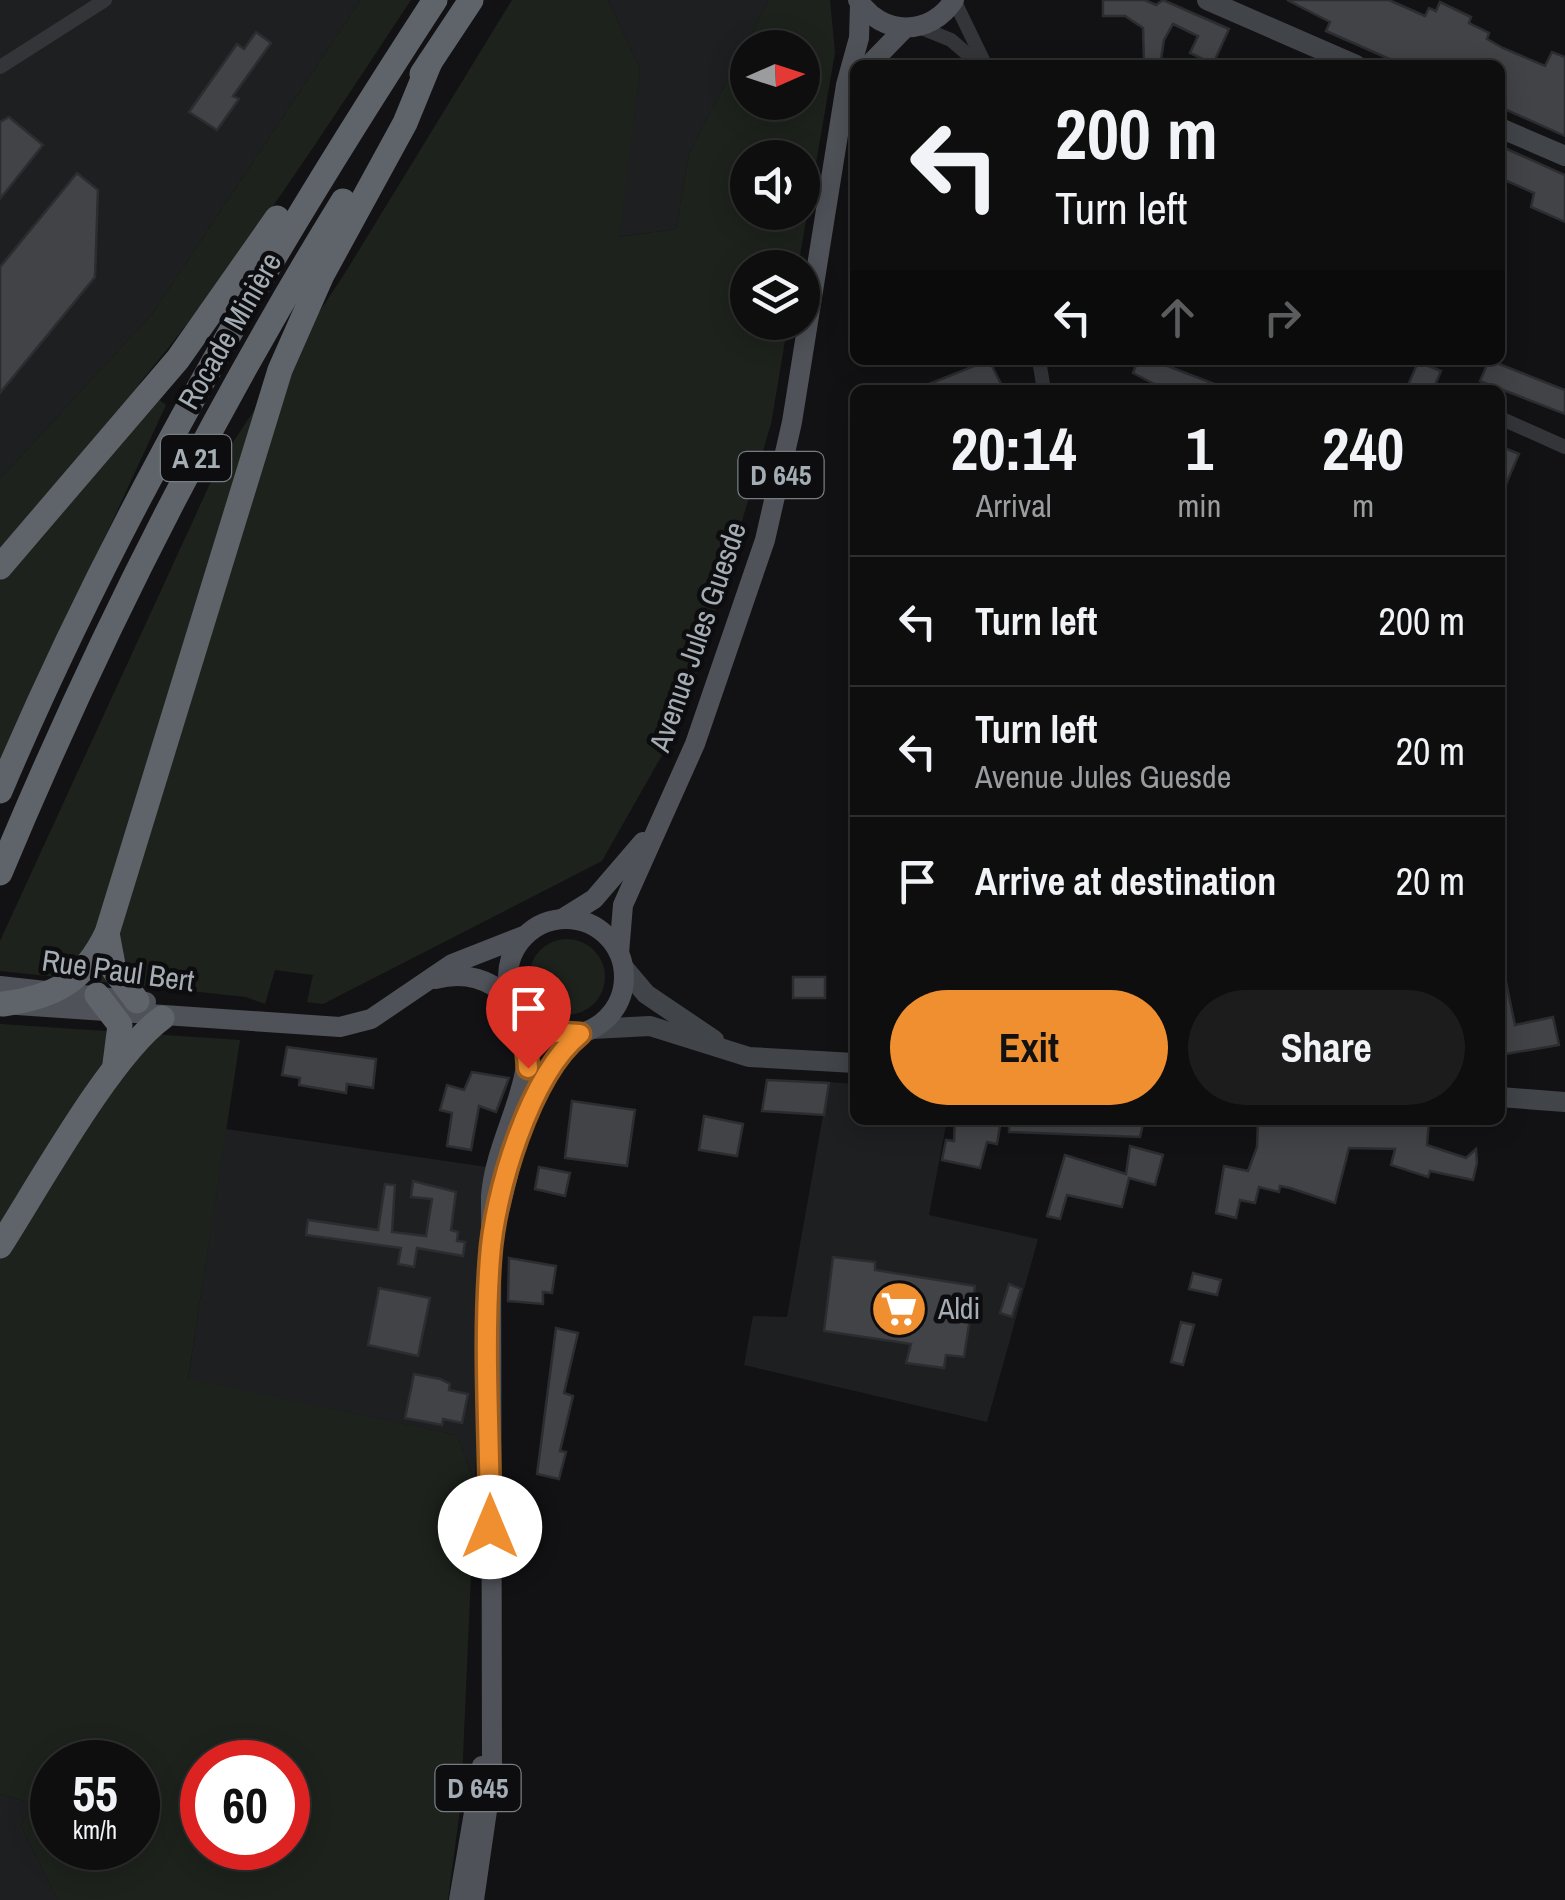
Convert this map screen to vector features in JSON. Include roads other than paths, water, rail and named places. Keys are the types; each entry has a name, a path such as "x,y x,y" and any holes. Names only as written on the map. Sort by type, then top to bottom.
{"highway":[{"name":"Rocade Minière","path":"0,791 90,594 167,443 343,141 435,0"},
{"name":"Rocade Minière","path":"0,873 75,700 190,469 282,304 471,0"},
{"path":"1,998 59,991 85,971 108,933 276,381 310,300 405,124 430,62"},
{"path":"0,567 178,359 324,147 343,141"},
{"path":"108,933 126,1008 110,1078"},
{"path":"98,995 126,1008"},
{"path":"0,1246 110,1078 135,1044 162,1018"}],"main road":[{"path":"875,60 912,28 940,17 954,0"},
{"path":"859,2 879,21 912,28"},
{"name":"Avenue Jules Guesde","path":"852,60 859,38 859,2"},
{"name":"Avenue Jules Guesde","path":"622,960 623,905 717,687 768,530 792,422 850,66"},
{"name":"Avenue Jules Guesde","path":"843,114 850,98"},
{"name":"Avenue Jules Guesde","path":"562,919 594,899 660,821"},
{"path":"433,980 454,976 480,978 546,1032 586,1032 620,1001 622,960 599,928 562,919 526,935 508,969 519,1009"},
{"name":"Rue Paul Bert","path":"1,998 314,1027 350,1025 386,1012 452,964 526,935"},
{"name":"Rue Paul Bert","path":"59,991 98,995"},
{"name":"Rue Paul Bert","path":"126,1008 162,1018 227,1018"},
{"name":"D 645","path":"474,1900 490,1802 490,1254 494,1173 528,1068 519,1009"},
{"name":"D 645","path":"490,1254 526,1119 559,1054 586,1032"},
{"name":"D 645","path":"459,1900 485,1749 491,1675"}],"street":[{"path":"0,67 105,0"},
{"path":"954,0 980,60"},
{"path":"1207,0 1345,60"},
{"path":"912,28 950,40 976,60"},
{"path":"1505,130 1565,156"},
{"path":"1505,420 1565,446"},
{"path":"622,960 646,994 737,1054"},
{"path":"586,1032 650,1026 737,1054 850,1063"},
{"path":"1505,1097 1565,1102"}],"place":[{"name":"Aldi","path":"899,1309"}]}
